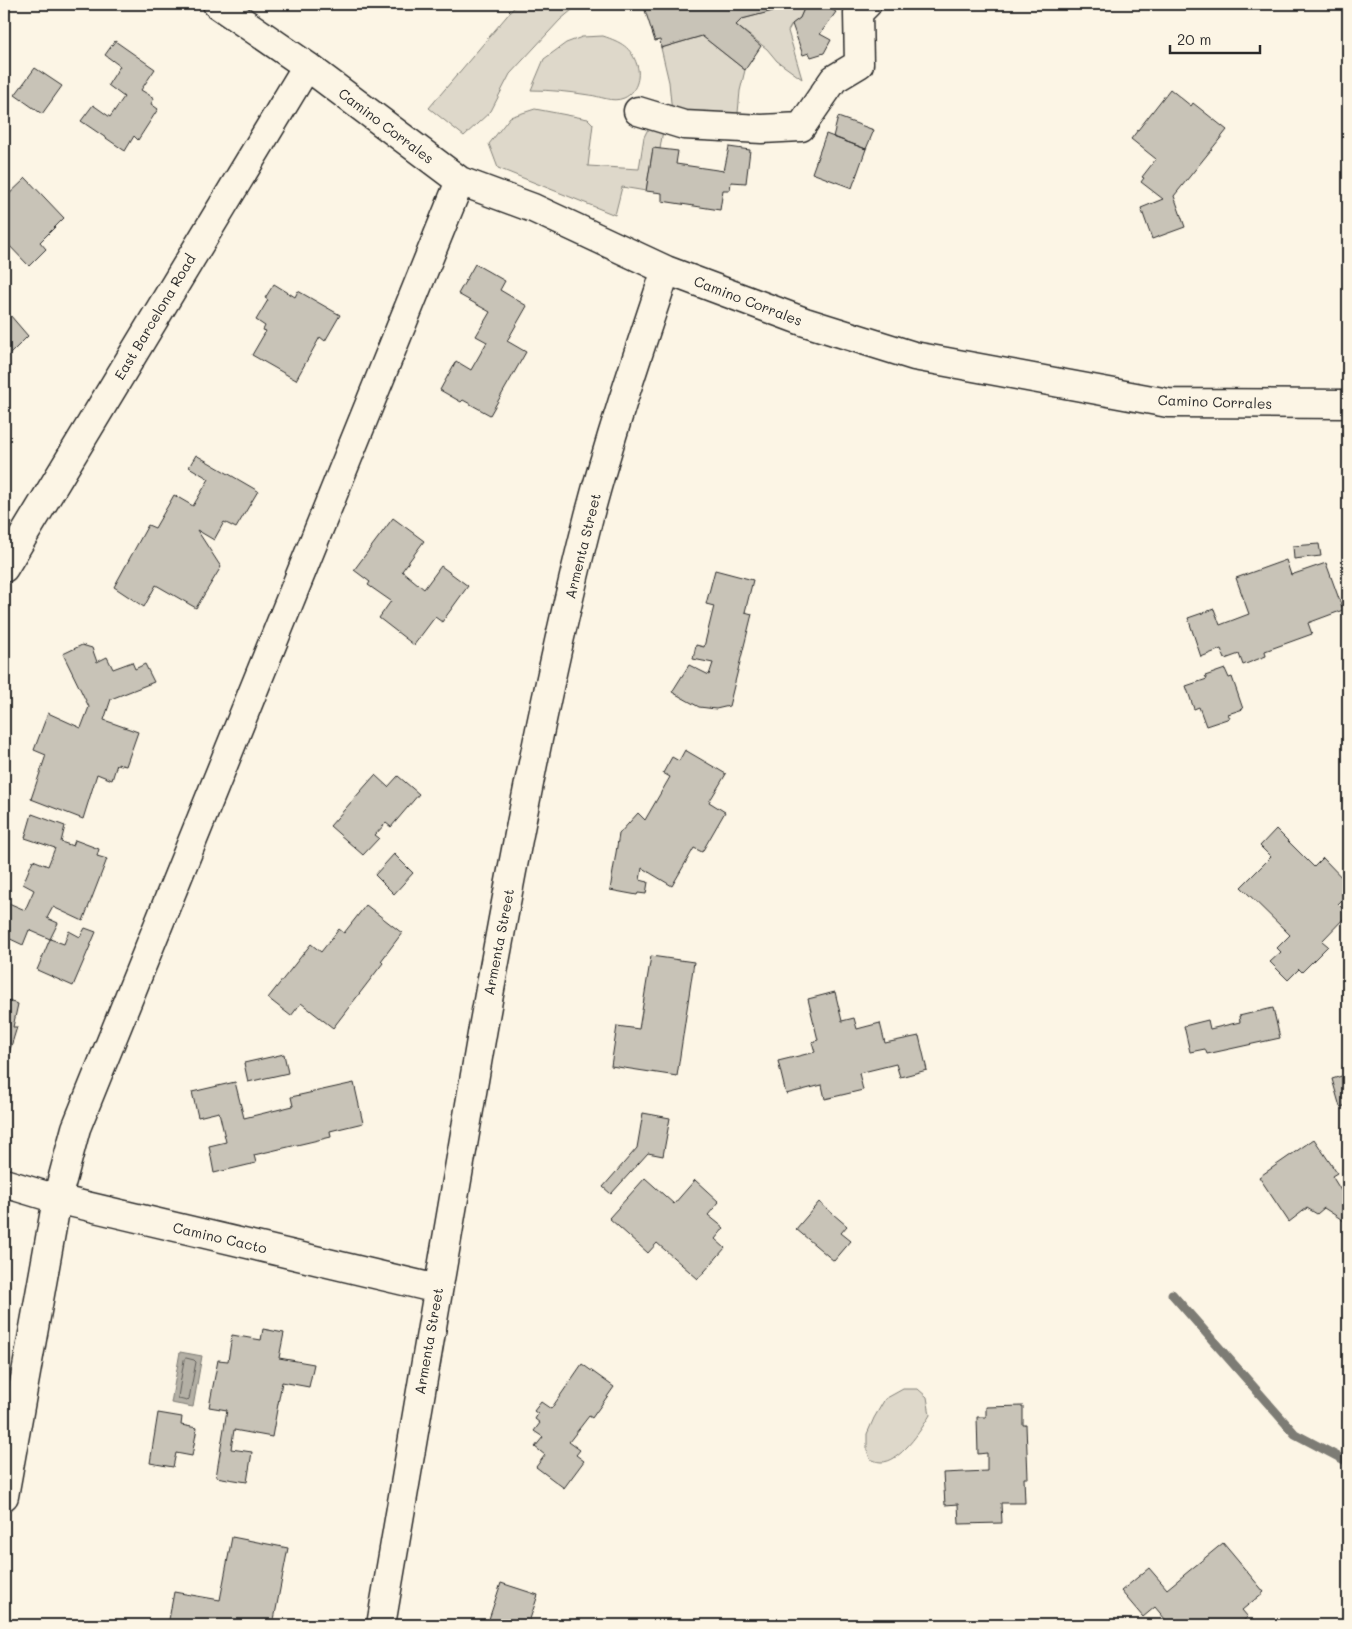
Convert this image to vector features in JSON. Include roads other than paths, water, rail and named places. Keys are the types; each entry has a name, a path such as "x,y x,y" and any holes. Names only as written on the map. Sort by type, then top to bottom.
{"street":[{"name":"Camino Corrales","path":"218,4 307,66 460,181 533,208 666,270 805,322 914,356 1168,403 1348,404"},
{"path":"638,111 684,125 762,129 801,127 834,79 858,64 858,13 867,4"},
{"name":"East Barcelona Road","path":"4,568 307,66"},
{"path":"4,1496 57,1199 76,1128 460,181"},
{"name":"Armenta Street","path":"381,1625 505,909 564,625 595,494 666,270"},
{"name":"Camino Cacto","path":"4,1183 57,1199 438,1289"}],"water":[{"path":"180,1352 202,1356 193,1407 171,1403"}],"waterway":[{"path":"1172,1294 1295,1434 1348,1462"}]}
